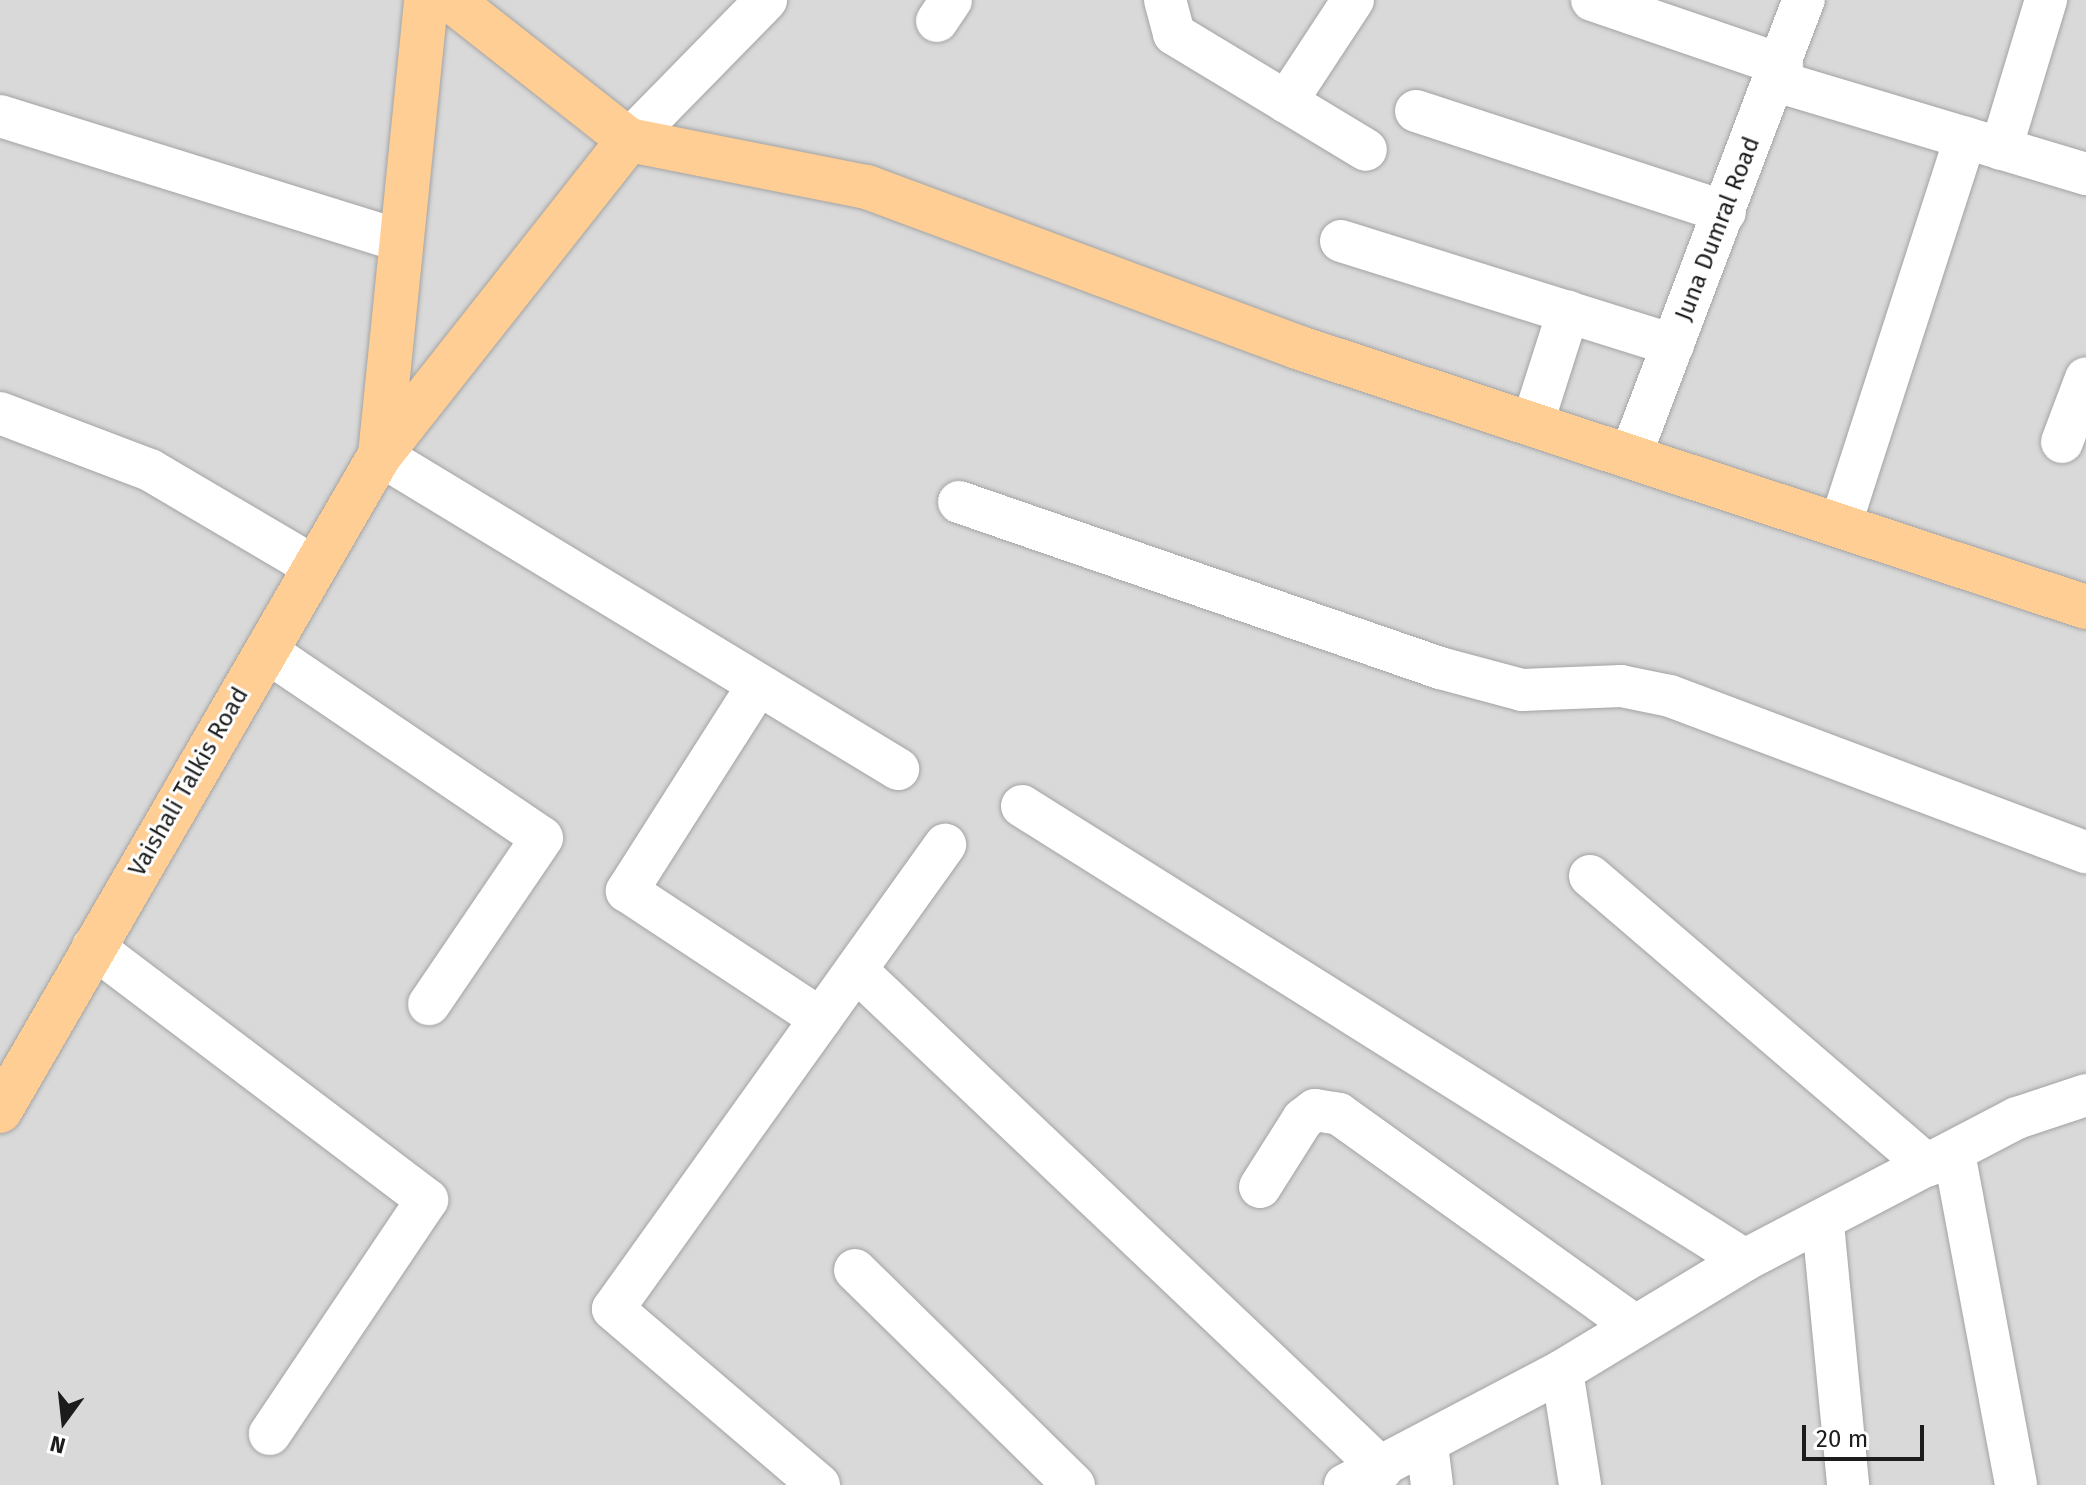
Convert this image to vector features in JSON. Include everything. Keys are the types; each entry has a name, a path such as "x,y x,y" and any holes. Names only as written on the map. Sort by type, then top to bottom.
{"main road":[{"path":"380,455 426,0"},
{"path":"451,0 629,140 867,187 1297,347 2086,607"},
{"name":"Vaishali Talkis Road","path":"0,1111 380,455 629,140"}],"street":[{"path":"629,140 766,0"},
{"path":"1165,0 1174,34 1366,150"},
{"path":"1286,102 1353,0"},
{"path":"1592,0 1779,73 1983,143 2086,174"},
{"name":"Juna Dumral Road","path":"1630,457 1779,73 1804,0"},
{"path":"1840,526 1983,143 2046,0"},
{"path":"1416,111 1725,212"},
{"path":"0,116 402,241"},
{"path":"1341,241 1673,345"},
{"path":"1532,425 1568,312"},
{"path":"2062,442 2086,378"},
{"path":"0,413 150,470 315,567"},
{"path":"380,455 898,769"},
{"path":"959,502 1440,668 1522,690 1621,686 1670,696 2086,852"},
{"path":"266,651 542,838 429,1004"},
{"path":"746,704 627,891 821,1019"},
{"path":"1022,806 1745,1260"},
{"path":"819,1485 613,1309 945,845"},
{"path":"1590,876 1941,1160 2016,1485"},
{"path":"93,947 427,1200 270,1434"},
{"path":"856,970 1363,1477 1430,1465 1562,1371 1745,1260 1823,1224 2017,1118 2086,1095"},
{"path":"1260,1187 1303,1119 1315,1110 1339,1114 1635,1326"},
{"path":"1823,1224 1848,1485"},
{"path":"855,1270 1074,1485"},
{"path":"1562,1371 1580,1485"}],"shaded area":[{"path":"0,0 2086,0 2086,1485 0,1485"}]}
